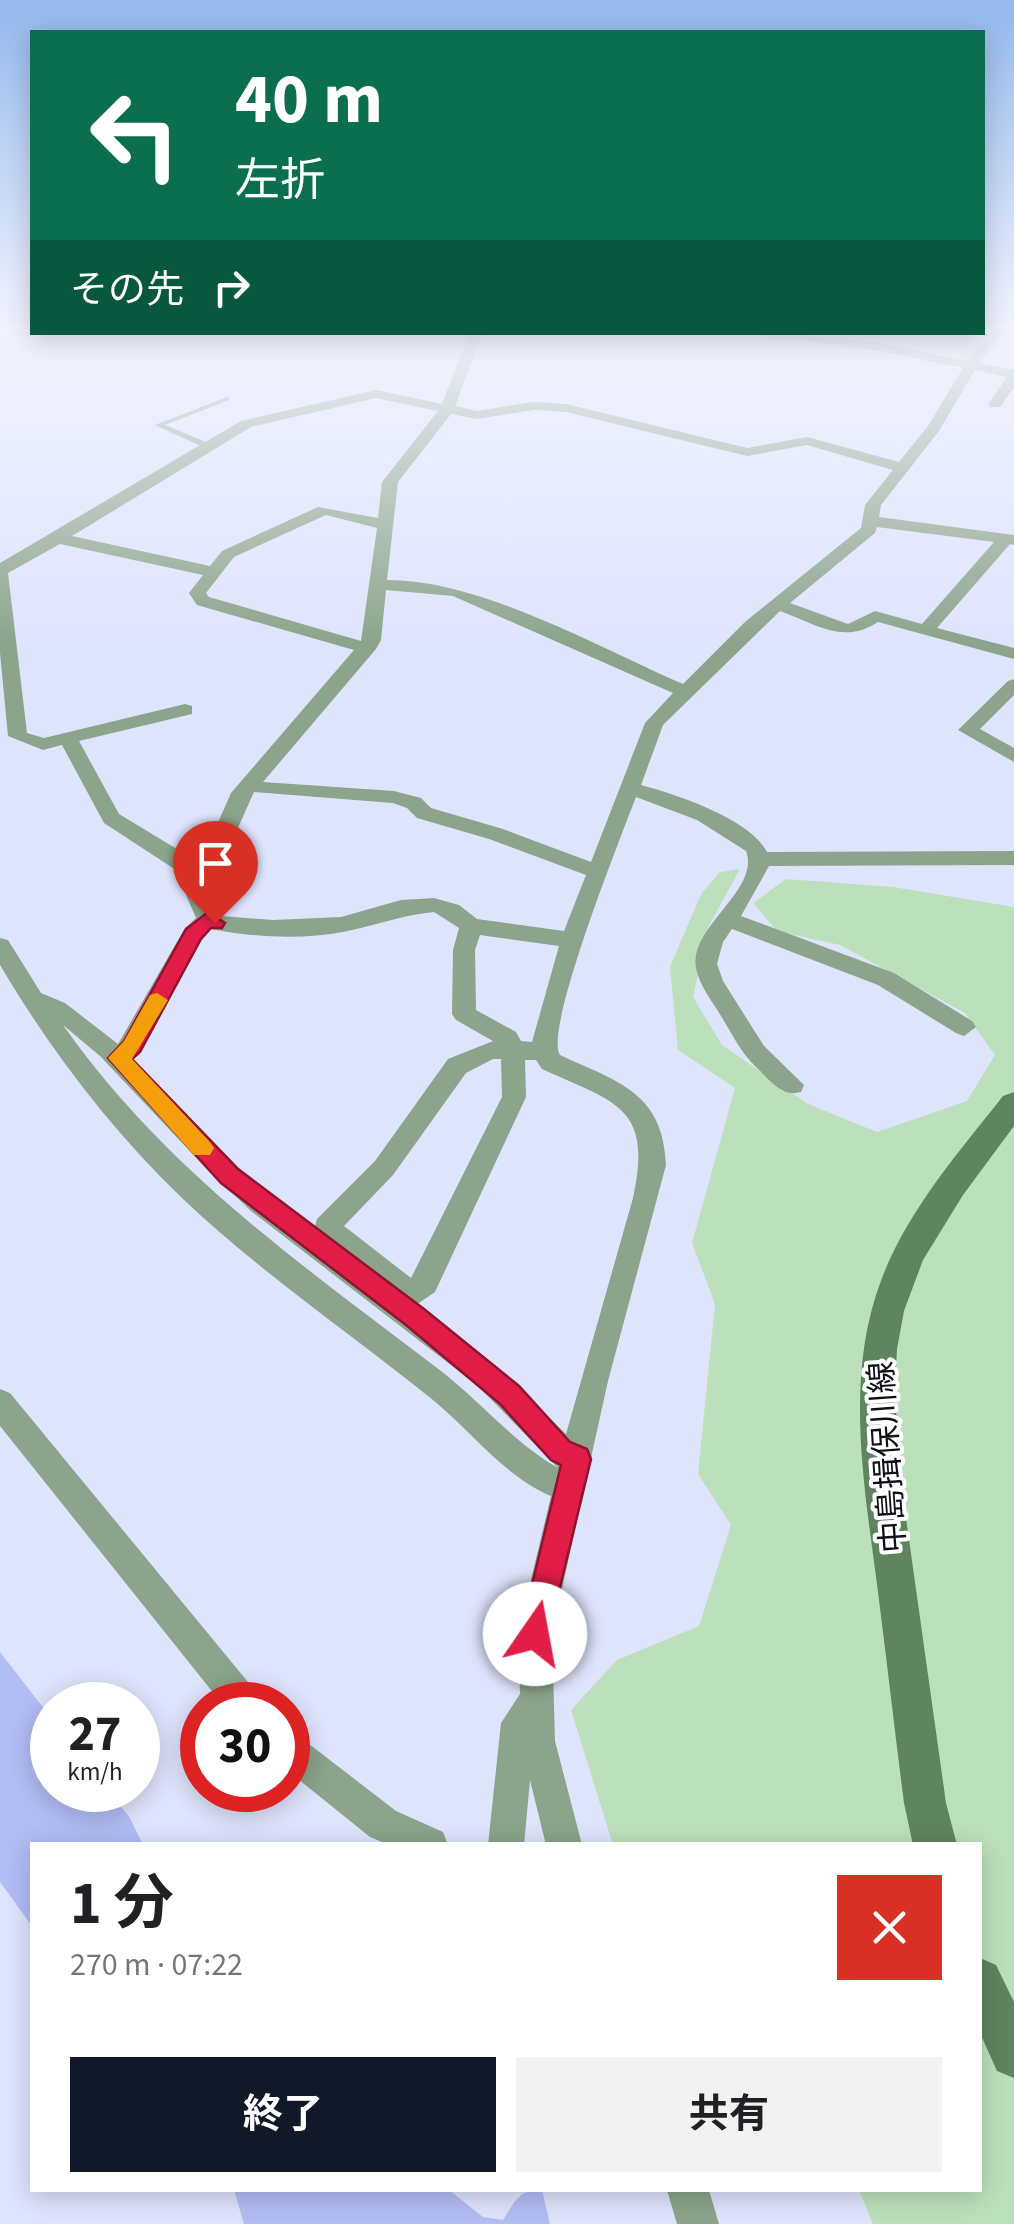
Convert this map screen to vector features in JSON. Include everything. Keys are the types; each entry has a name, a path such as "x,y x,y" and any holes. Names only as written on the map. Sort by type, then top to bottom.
{"main road":[{"name":"中島揖保川線","path":"934,1842 924,1803 884,1492 879,1406 881,1334 899,1276 932,1212 1014,1104"},
{"path":"982,1984 1014,2054"}],"street":[{"path":"185,710 150,715 68,739 28,742 18,736 8,724 0,570 10,568 230,435"},
{"path":"208,919 197,895 204,870 238,798 368,649 382,524 393,474 426,435"},
{"path":"677,435 748,452 807,441 902,468"},
{"path":"563,1842 543,1768 535,1702 535,1634 592,1381 653,1165 652,1136 644,1115 606,1087 551,1062 543,1051 544,1032 572,940 654,724 778,604 869,530 873,504 929,435"},
{"path":"368,649 272,618 203,602 197,592 228,554 324,510 382,524"},
{"path":"871,521 1010,540"},
{"path":"57,538 212,572"},
{"path":"926,630 1010,540"},
{"path":"378,585 418,584 476,598 684,692"},
{"path":"778,604 846,630 875,616 1014,654"},
{"path":"1014,685 968,730 1014,756"},
{"path":"68,739 111,818 190,869 204,870"},
{"path":"249,784 266,789 394,797 414,803 424,813 496,834 598,872"},
{"path":"632,789 650,793 738,833 758,850 760,858 752,879 712,941 706,964 712,982 755,1052 792,1085"},
{"path":"760,858 1014,858"},
{"path":"208,919 274,928 340,924 401,908 434,905 450,910 471,926 572,940"},
{"path":"118,1058 132,1046 193,934 208,919"},
{"path":"727,919 886,979 964,1027"},
{"path":"471,926 464,950 464,1014 508,1038 513,1051 514,1098 425,1283 411,1295 326,1228 384,1168 457,1066 490,1050 513,1051 543,1051"},
{"path":"0,946 31,999 123,1120 213,1207 464,1407 537,1474 573,1474"},
{"path":"31,999 51,1003 118,1058 230,1176 510,1395 560,1451 573,1474"},
{"path":"0,1403 226,1682"},
{"path":"506,1842 518,1724 535,1702"},
{"path":"310,1766 383,1824 423,1842"},
{"path":"689,2192 698,2224"}],"lane":[{"path":"183,435 208,446"}],"green space":[{"path":"740,869 708,927 693,997 722,1045 808,1104 877,1132 967,1101 995,1055 965,1013 840,945 777,931 753,903 786,879 893,887 1014,907 1014,2224 873,2224 860,2192 982,2192 982,1842 612,1842 571,1710 617,1660 699,1626 731,1525 698,1474 715,1304 692,1243 735,1088 678,1050 670,967 701,894 720,872"}],"water":[{"path":"0,1652 30,1691 30,1812 125,1812 142,1842 30,1842 30,1923 0,1882"},
{"path":"235,2192 452,2192 483,2217 503,2220 522,2194 542,2192 550,2224 244,2224"}],"slow traffic":[{"path":"157,1000 132,1046 118,1058 202,1148"}],"route":[{"path":"215,923 208,919 193,934 132,1046 118,1058 230,1176 415,1317 510,1395 560,1451 577,1459 535,1634"}]}
